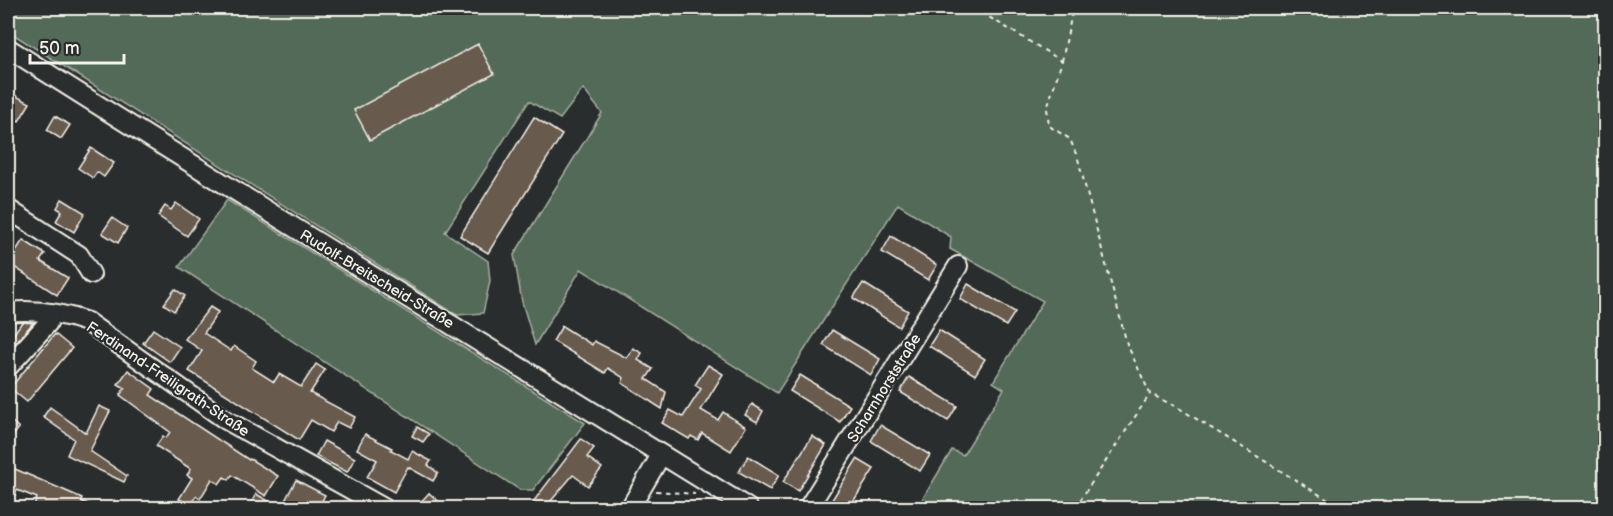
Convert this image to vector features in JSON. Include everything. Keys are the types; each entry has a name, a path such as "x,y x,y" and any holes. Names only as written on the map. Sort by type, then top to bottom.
{"street":[{"name":"Rudolf-Breitscheid-Straße","path":"8,48 214,179 748,508"},
{"path":"8,209 79,255 91,273"},
{"name":"Scharnhorststraße","path":"808,508 958,266"},
{"name":"Ferdinand-Freiligrath-Straße","path":"8,312 37,311 67,315 87,322 226,420 384,508"},
{"path":"8,367 48,323 51,313"},
{"path":"630,508 662,455"}],"path":[{"path":"974,8 1062,61"},
{"path":"1073,8 1062,61 1047,108 1049,126 1070,139 1078,159 1127,344 1150,394 1177,407 1341,508"},
{"path":"1075,508 1150,394"},
{"path":"641,490 704,495 714,488"}],"green space":[{"path":"8,8 1605,8 1605,506 1604,508 917,508 952,450 963,455 1004,389 993,382 1043,301 950,249 951,237 898,204 777,393 581,269 535,345 522,302 514,255 602,113 583,89 560,119 529,101 445,232 488,261 490,281 483,313 457,315 8,31"},
{"path":"227,200 585,423 533,490 520,490 179,267"}],"building":[{"path":"478,44 494,74 370,140 354,110"},
{"path":"8,92 30,103 19,121 8,114"},
{"path":"55,116 70,125 61,139 47,130"},
{"path":"534,117 562,135 488,253 460,236"},
{"path":"91,148 114,163 104,177 97,172 93,178 78,168"},
{"path":"62,199 85,213 74,232 56,221 62,211 57,208"},
{"path":"176,203 199,219 187,236 158,216 165,206 171,210"},
{"path":"112,218 127,228 118,243 102,233"},
{"path":"891,236 937,265 928,280 882,252"},
{"path":"23,240 45,254 40,261 68,278 57,295 8,263"},
{"path":"863,283 908,311 899,327 853,298"},
{"path":"968,284 1015,312 1006,326 960,299"},
{"path":"175,289 185,296 174,311 164,304"},
{"path":"210,307 218,312 204,333 231,351 234,346 256,361 252,368 274,382 279,374 301,387 316,364 325,370 310,393 355,417 349,428 337,422 331,432 311,420 299,440 189,371 202,351 185,339"},
{"path":"22,322 33,323 8,351 8,342"},
{"path":"562,326 592,345 594,341 627,358 633,348 642,353 638,360 653,369 646,379 666,392 662,409 622,383 624,378 608,368 605,373 553,341"},
{"path":"153,329 180,347 170,362 143,343"},
{"path":"832,330 880,359 871,375 823,345"},
{"path":"939,330 985,359 975,375 929,346"},
{"path":"55,334 72,348 27,402 10,388"},
{"path":"708,365 723,374 701,410 718,420 723,412 746,427 731,451 702,433 698,440 691,436 689,439 662,423 670,410 683,417 701,389 695,385"},
{"path":"128,370 154,389 150,395 249,460 278,476 266,496 232,475 229,480 224,477 219,484 212,479 200,499 196,496 190,505 179,499 192,478 187,475 191,469 156,446 163,436 166,438 170,432 120,395 125,388 118,384"},
{"path":"800,375 850,406 840,422 790,391"},
{"path":"909,377 957,406 948,421 900,392"},
{"path":"752,404 763,411 757,422 745,415"},
{"path":"99,406 110,411 90,451 127,476 124,482 67,455 74,439 43,417 50,407 86,433"},
{"path":"8,418 19,428 8,442"},
{"path":"880,425 930,455 920,471 871,441"},
{"path":"417,427 429,434 423,442 412,436"},
{"path":"365,434 408,459 412,451 431,461 428,465 438,473 433,481 408,467 394,492 367,477 377,460 357,449"},
{"path":"812,436 826,445 798,491 783,482"},
{"path":"581,439 594,448 587,457 602,468 588,486 573,475 545,508 541,508 533,502"},
{"path":"324,441 355,458 347,472 316,456"},
{"path":"748,456 779,475 770,490 739,472"},
{"path":"857,459 874,469 849,508 827,508"},
{"path":"8,466 82,498 81,501 98,508 42,508 34,505 37,498 17,490 15,495 8,492"},
{"path":"296,480 325,495 318,508 281,508"},
{"path":"429,493 446,508 415,508"},
{"path":"256,494 281,508 255,508 250,505"}]}
